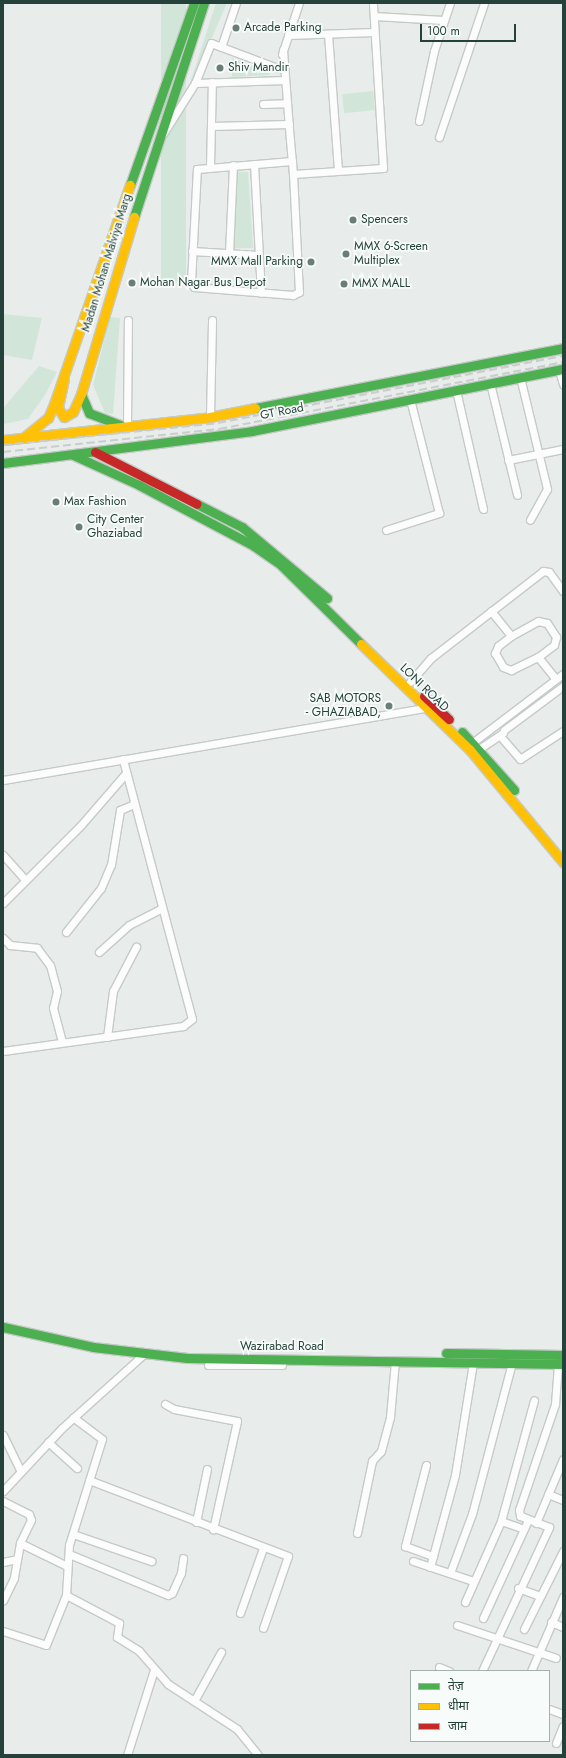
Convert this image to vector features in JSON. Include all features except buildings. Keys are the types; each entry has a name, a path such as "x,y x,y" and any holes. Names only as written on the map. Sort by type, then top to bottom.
{"main road":[{"name":"Madan Mohan Malviya Marg","path":"23,438 48,418 64,378 194,3"},
{"name":"Madan Mohan Malviya Marg","path":"64,378 60,414 64,417 73,412 81,394 158,140 204,3"},
{"path":"79,335 96,341"},
{"name":"GT Road","path":"3,440 210,417 563,348"},
{"name":"GT Road","path":"3,463 67,453 95,452 252,430 561,369"},
{"path":"81,394 89,413 127,426"},
{"path":"95,452 177,492 256,543"},
{"path":"67,453 98,464 256,543"},
{"name":"LONI ROAD","path":"256,543 343,619 410,682 505,790 563,862"},
{"name":"LONI ROAD","path":"343,619 431,706 476,746 563,851"},
{"name":"Wazirabad Road","path":"3,1318 144,1349 236,1352 563,1355"},
{"name":"Wazirabad Road","path":"3,1327 144,1349 234,1360 312,1359 561,1364"}],"street":[{"path":"221,47 236,3"},
{"path":"272,80 299,3"},
{"path":"293,174 383,168 373,3"},
{"path":"418,121 442,20 450,3"},
{"path":"439,137 484,3"},
{"path":"374,16 442,20"},
{"path":"288,35 374,32"},
{"path":"328,34 338,172"},
{"path":"158,140 195,83 210,43 277,68"},
{"path":"283,50 285,80 289,124 292,161 293,174 299,292 293,295 194,287 192,251 196,172 210,167 292,161"},
{"path":"195,83 285,80"},
{"path":"210,167 212,82"},
{"path":"263,104 287,103"},
{"path":"211,126 289,124"},
{"path":"254,164 260,293"},
{"path":"229,253 232,165"},
{"path":"192,251 258,255"},
{"path":"127,426 128,320"},
{"path":"210,417 212,320"},
{"path":"561,369 563,384"},
{"path":"520,377 539,454 546,492 530,520"},
{"path":"490,383 517,495"},
{"path":"456,390 483,509"},
{"path":"386,530 439,513 410,399"},
{"path":"508,460 563,449"},
{"path":"410,682 431,658 545,570 563,591"},
{"path":"491,611 511,636"},
{"path":"538,621 546,624 556,637 554,645 538,657 512,670 503,667 495,653 498,646 511,636 538,621"},
{"path":"538,657 556,679"},
{"path":"489,732 500,733 563,674"},
{"path":"476,746 500,733 563,686"},
{"path":"3,780 431,706"},
{"path":"476,746 489,732 492,726 500,733 520,759 563,731"},
{"path":"3,1051 184,1026 192,1018 161,909 123,759"},
{"path":"3,903 24,878 73,833 126,773"},
{"path":"66,932 102,888 111,865 120,810 134,804"},
{"path":"3,855 24,878"},
{"path":"99,952 129,925 161,909"},
{"path":"3,938 10,945 37,948 50,965 58,991 53,1008 62,1042"},
{"path":"107,1037 113,991 136,947"},
{"path":"3,1491 20,1470 144,1349"},
{"path":"357,1533 372,1461 381,1451 392,1408 395,1361"},
{"path":"430,1567 455,1475 473,1363"},
{"path":"450,1573 472,1514 512,1363"},
{"path":"482,1670 518,1588 549,1527 528,1520 519,1510 555,1404 561,1364"},
{"path":"465,1602 473,1581 501,1521 534,1400"},
{"path":"165,1404 174,1409 237,1421 213,1529"},
{"path":"3,1631 46,1645 66,1595 67,1566 73,1534 102,1439 73,1417"},
{"path":"3,1435 20,1470"},
{"path":"48,1442 77,1468"},
{"path":"536,1523 563,1459"},
{"path":"426,1465 406,1546 433,1556"},
{"path":"196,1522 207,1469"},
{"path":"90,1480 290,1558 263,1628"},
{"path":"548,1494 563,1500"},
{"path":"3,1501 31,1517 20,1543 14,1578 3,1601"},
{"path":"483,1618 528,1520"},
{"path":"501,1521 524,1529"},
{"path":"73,1534 151,1561"},
{"path":"20,1543 67,1566"},
{"path":"240,1613 263,1548"},
{"path":"524,1629 563,1550"},
{"path":"69,1554 168,1595 172,1593 181,1574 183,1558"},
{"path":"3,1562 17,1559"},
{"path":"413,1561 473,1581"},
{"path":"518,1588 540,1596"},
{"path":"66,1595 119,1623 118,1637 139,1651 154,1670 194,1701 236,1729 258,1755"},
{"path":"531,1670 537,1652 563,1597"},
{"path":"551,1622 563,1627"},
{"path":"457,1626 556,1658"},
{"path":"194,1701 221,1652"},
{"path":"439,1667 446,1670"},
{"path":"127,1755 154,1670"},
{"path":"550,1709 563,1714"},
{"path":"556,1743 563,1726"}],"green space":[{"path":"161,3 186,3 186,282 161,282"},
{"path":"216,3 227,3 193,81 191,80"},
{"path":"232,58 270,72 269,75 232,77"},
{"path":"373,91 375,110 344,113 342,94"},
{"path":"236,172 248,172 253,248 233,248"},
{"path":"3,314 42,318 32,360 3,355"},
{"path":"110,317 120,318 113,414 105,413 93,385"},
{"path":"39,366 57,372 45,395 28,419 3,424 4,407"}],"railway":[{"path":"3,445 218,423 563,356"},
{"path":"3,452 219,429 563,362"}],"traffic: fast":[{"path":"130,185 194,3"},
{"path":"134,217 204,3"},
{"path":"255,408 563,348"},
{"path":"3,463 252,431 563,369"},
{"path":"81,394 89,413 121,425"},
{"path":"73,455 139,485 254,546 281,565 361,644"},
{"path":"197,504 242,527 327,598"},
{"path":"462,732 514,790"},
{"path":"3,1327 93,1347 187,1358 563,1364"},
{"path":"446,1353 563,1355"}],"traffic: slow":[{"path":"23,438 48,418 54,404 130,185"},
{"path":"64,379 58,408 64,417 73,412 81,394 134,217"},
{"path":"3,440 210,417 255,408"},
{"path":"361,644 470,750 563,862"}],"traffic: jam":[{"path":"95,452 197,504"},
{"path":"424,696 449,719"}],"place":[{"name":"Arcade Parking","path":"236,28"},
{"name":"Shiv Mandir","path":"220,68"},
{"name":"Spencers","path":"353,220"},
{"name":"MMX 6-Screen Multiplex","path":"346,254"},
{"name":"MMX Mall Parking","path":"311,262"},
{"name":"Mohan Nagar Bus Depot","path":"132,283"},
{"name":"MMX MALL","path":"344,284"},
{"name":"Max Fashion","path":"56,502"},
{"name":"City Center Ghaziabad","path":"79,527"},
{"name":"SAB MOTORS - GHAZIABAD,","path":"389,706"}]}
